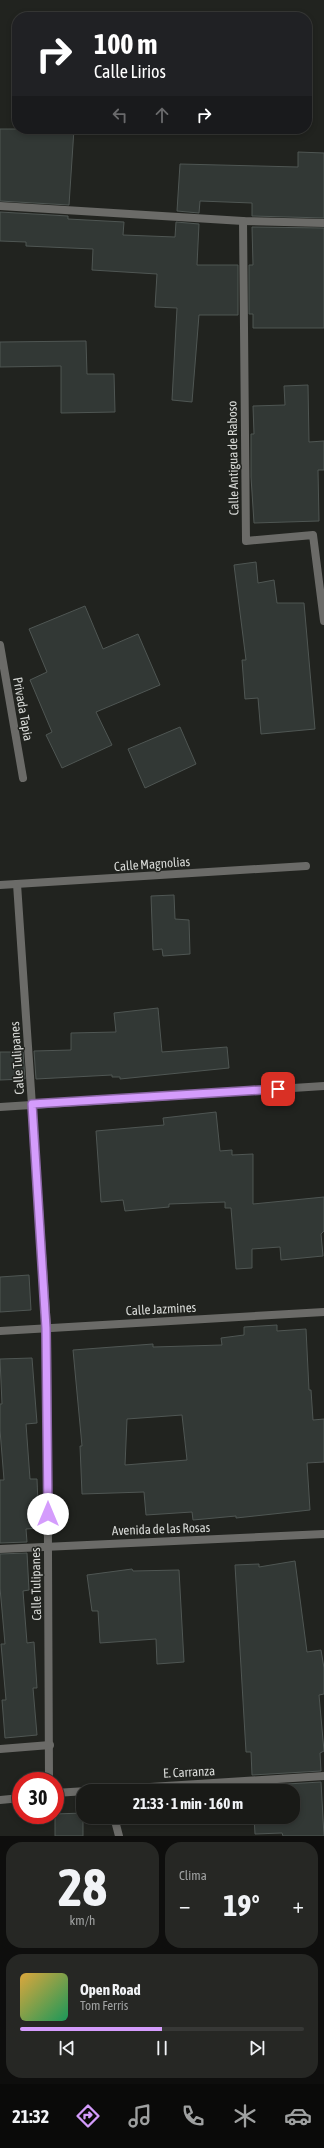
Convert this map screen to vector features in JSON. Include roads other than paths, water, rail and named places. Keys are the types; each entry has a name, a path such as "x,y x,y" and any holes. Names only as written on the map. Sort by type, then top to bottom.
{"street":[{"path":"0,206 243,221 324,222"},
{"name":"Calle Antigua de Raboso","path":"243,221 246,541 313,535 324,621"},
{"name":"Privada Tapia","path":"0,645 23,778"},
{"name":"Calle Magnolias","path":"0,885 306,866"},
{"name":"Calle Tulipanes","path":"17,884 46,1328 49,1772"},
{"path":"0,1107 324,1086"},
{"name":"Calle Jazmines","path":"0,1331 324,1312"},
{"name":"Avenida de las Rosas","path":"0,1549 324,1534"},
{"path":"0,1749 50,1745"},
{"name":"E. Carranza","path":"200,1784 324,1776"},
{"name":"E. Carranza","path":"64,1792 76,1792"},
{"path":"0,1800 12,1799"},
{"path":"116,1824 119,1836"}]}
